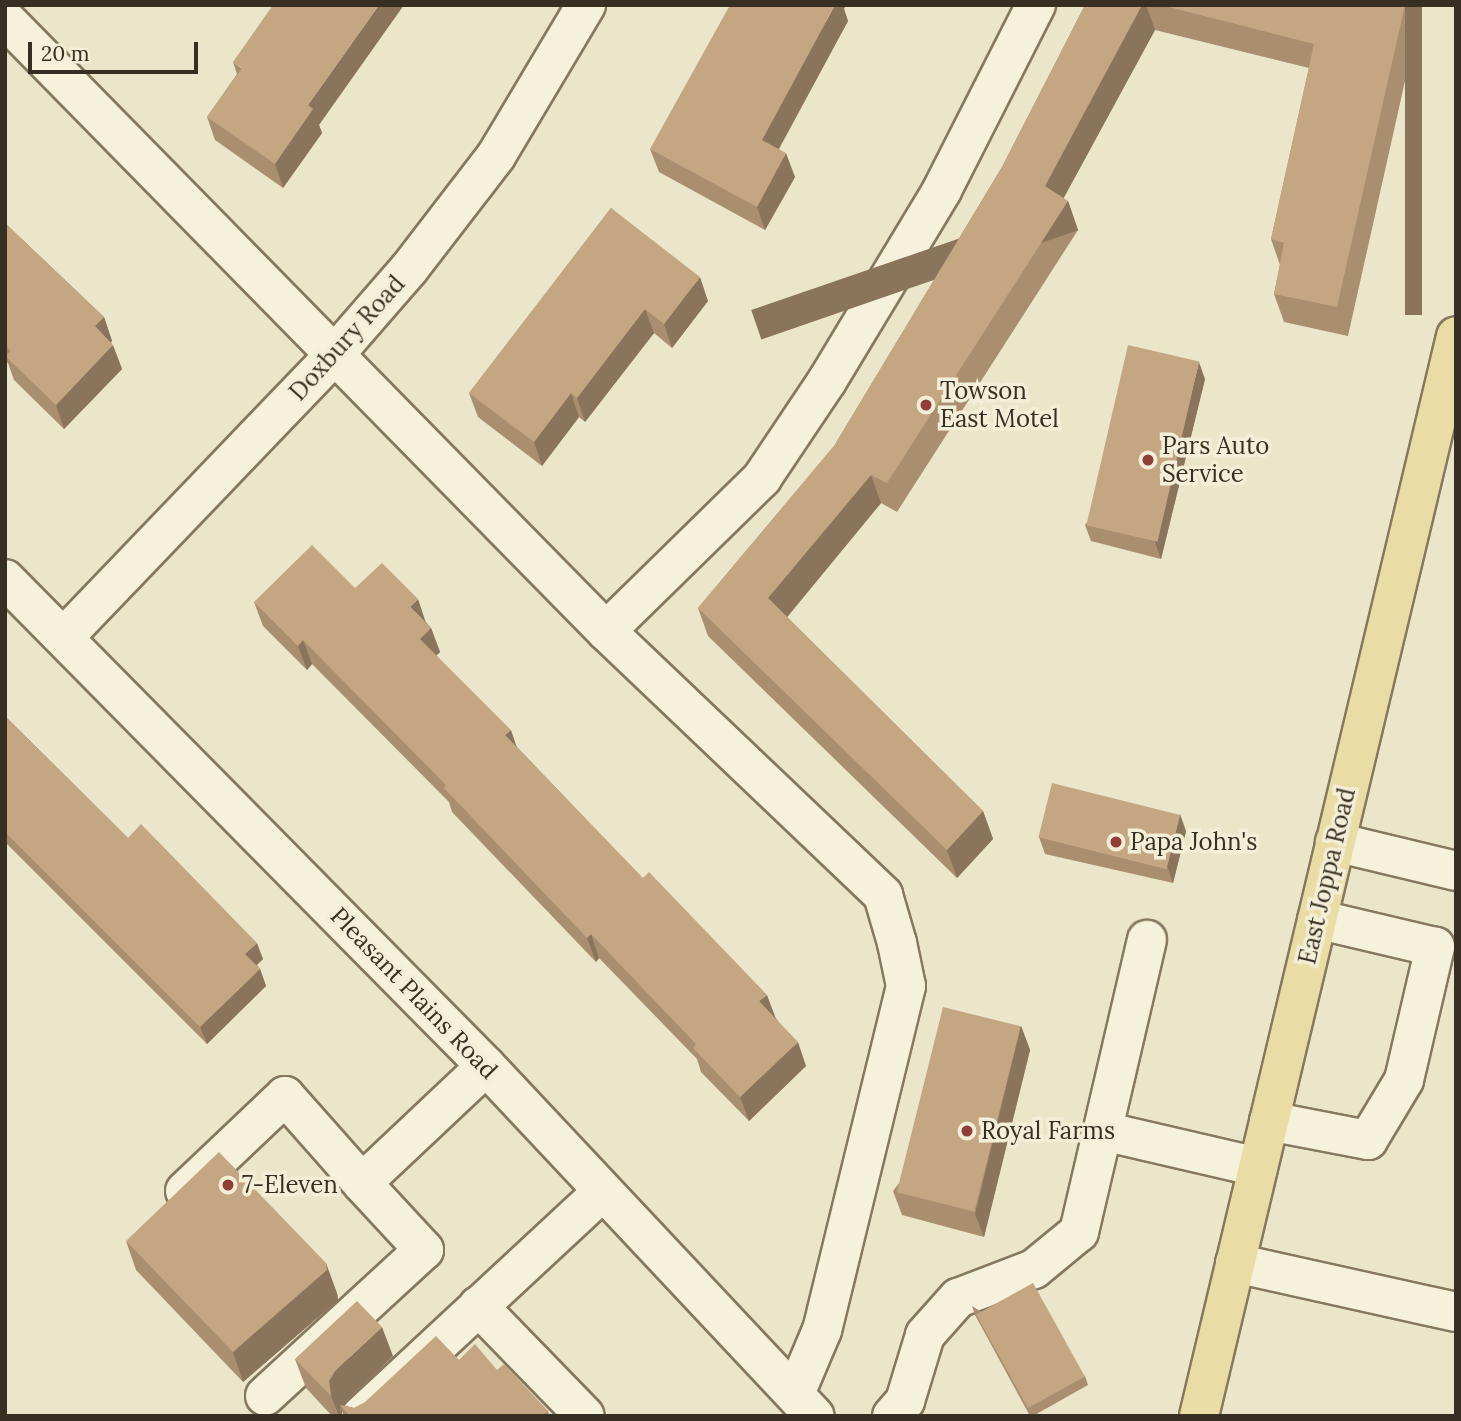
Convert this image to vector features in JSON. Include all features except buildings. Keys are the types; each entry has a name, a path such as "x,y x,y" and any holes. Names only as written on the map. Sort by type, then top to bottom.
{"main road":[{"name":"East Joppa Road","path":"1199,1416 1456,336"}],"street":[{"name":"Doxbury Road","path":"64,638 335,354 409,269 496,156 586,5"},
{"path":"607,631 762,478 828,381 942,190 1036,5"},
{"path":"5,19 607,631 883,895 906,986 805,1405"},
{"name":"Pleasant Plains Road","path":"5,579 486,1066 805,1405"},
{"path":"1335,842 1456,871"},
{"path":"1269,1121 1368,1140 1404,1080 1436,947 1317,919"},
{"path":"892,1416 905,1401 925,1335 958,1298 1034,1269 1079,1232 1147,940"},
{"path":"362,1183 486,1066"},
{"path":"159,1215 285,1096 424,1250 265,1396"},
{"path":"1104,1131 1258,1167"},
{"path":"361,1416 603,1191"},
{"path":"1235,1263 1456,1312"},
{"path":"478,1306 585,1416"}],"place":[{"name":"Towson East Motel","path":"926,405"},
{"name":"Pars Auto Service","path":"1148,460"},
{"name":"Papa John's","path":"1116,842"},
{"name":"Royal Farms","path":"967,1131"},
{"name":"7-Eleven","path":"228,1185"}]}
